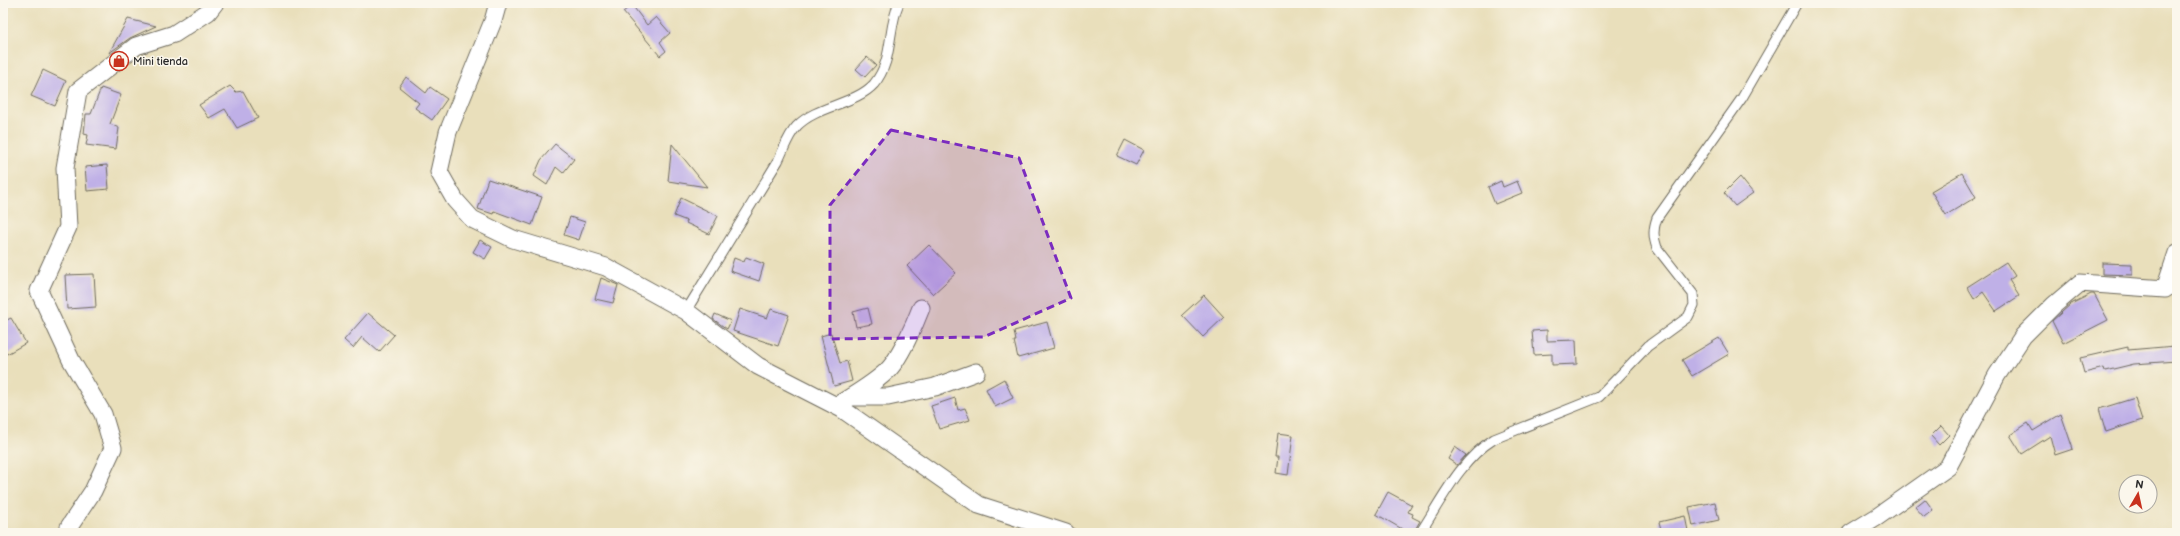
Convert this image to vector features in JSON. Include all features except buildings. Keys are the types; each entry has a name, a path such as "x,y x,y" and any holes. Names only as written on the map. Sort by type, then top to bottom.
{"street":[{"path":"69,533 69,527 93,491 113,448 103,414 71,360 40,291 68,227 65,168 78,91 136,46 174,34 208,12 215,3"},
{"path":"498,3 493,20 448,132 439,172 455,200 472,219 513,239 606,267 686,311 758,366 836,406 979,506 1066,533"},
{"path":"1851,533 1877,518 1948,467 1997,375 2023,336 2054,305 2080,283 2165,290 2177,252"},
{"path":"836,406 852,397 888,370 912,330 921,308"},
{"path":"852,397 888,397 936,387 976,372"}],"lane":[{"path":"686,311 778,161 789,137 797,125 869,89 875,83 888,56 895,12 899,3"},
{"path":"1420,533 1464,466 1481,448 1494,439 1599,397 1648,346 1688,317 1694,304 1693,294 1657,248 1654,236 1654,225 1657,218 1742,98 1797,3"}],"highlighted area":[{"path":"891,130 1019,158 1071,298 984,337 830,339 830,205"}],"place":[{"name":"Mini tienda","path":"119,61"}]}
